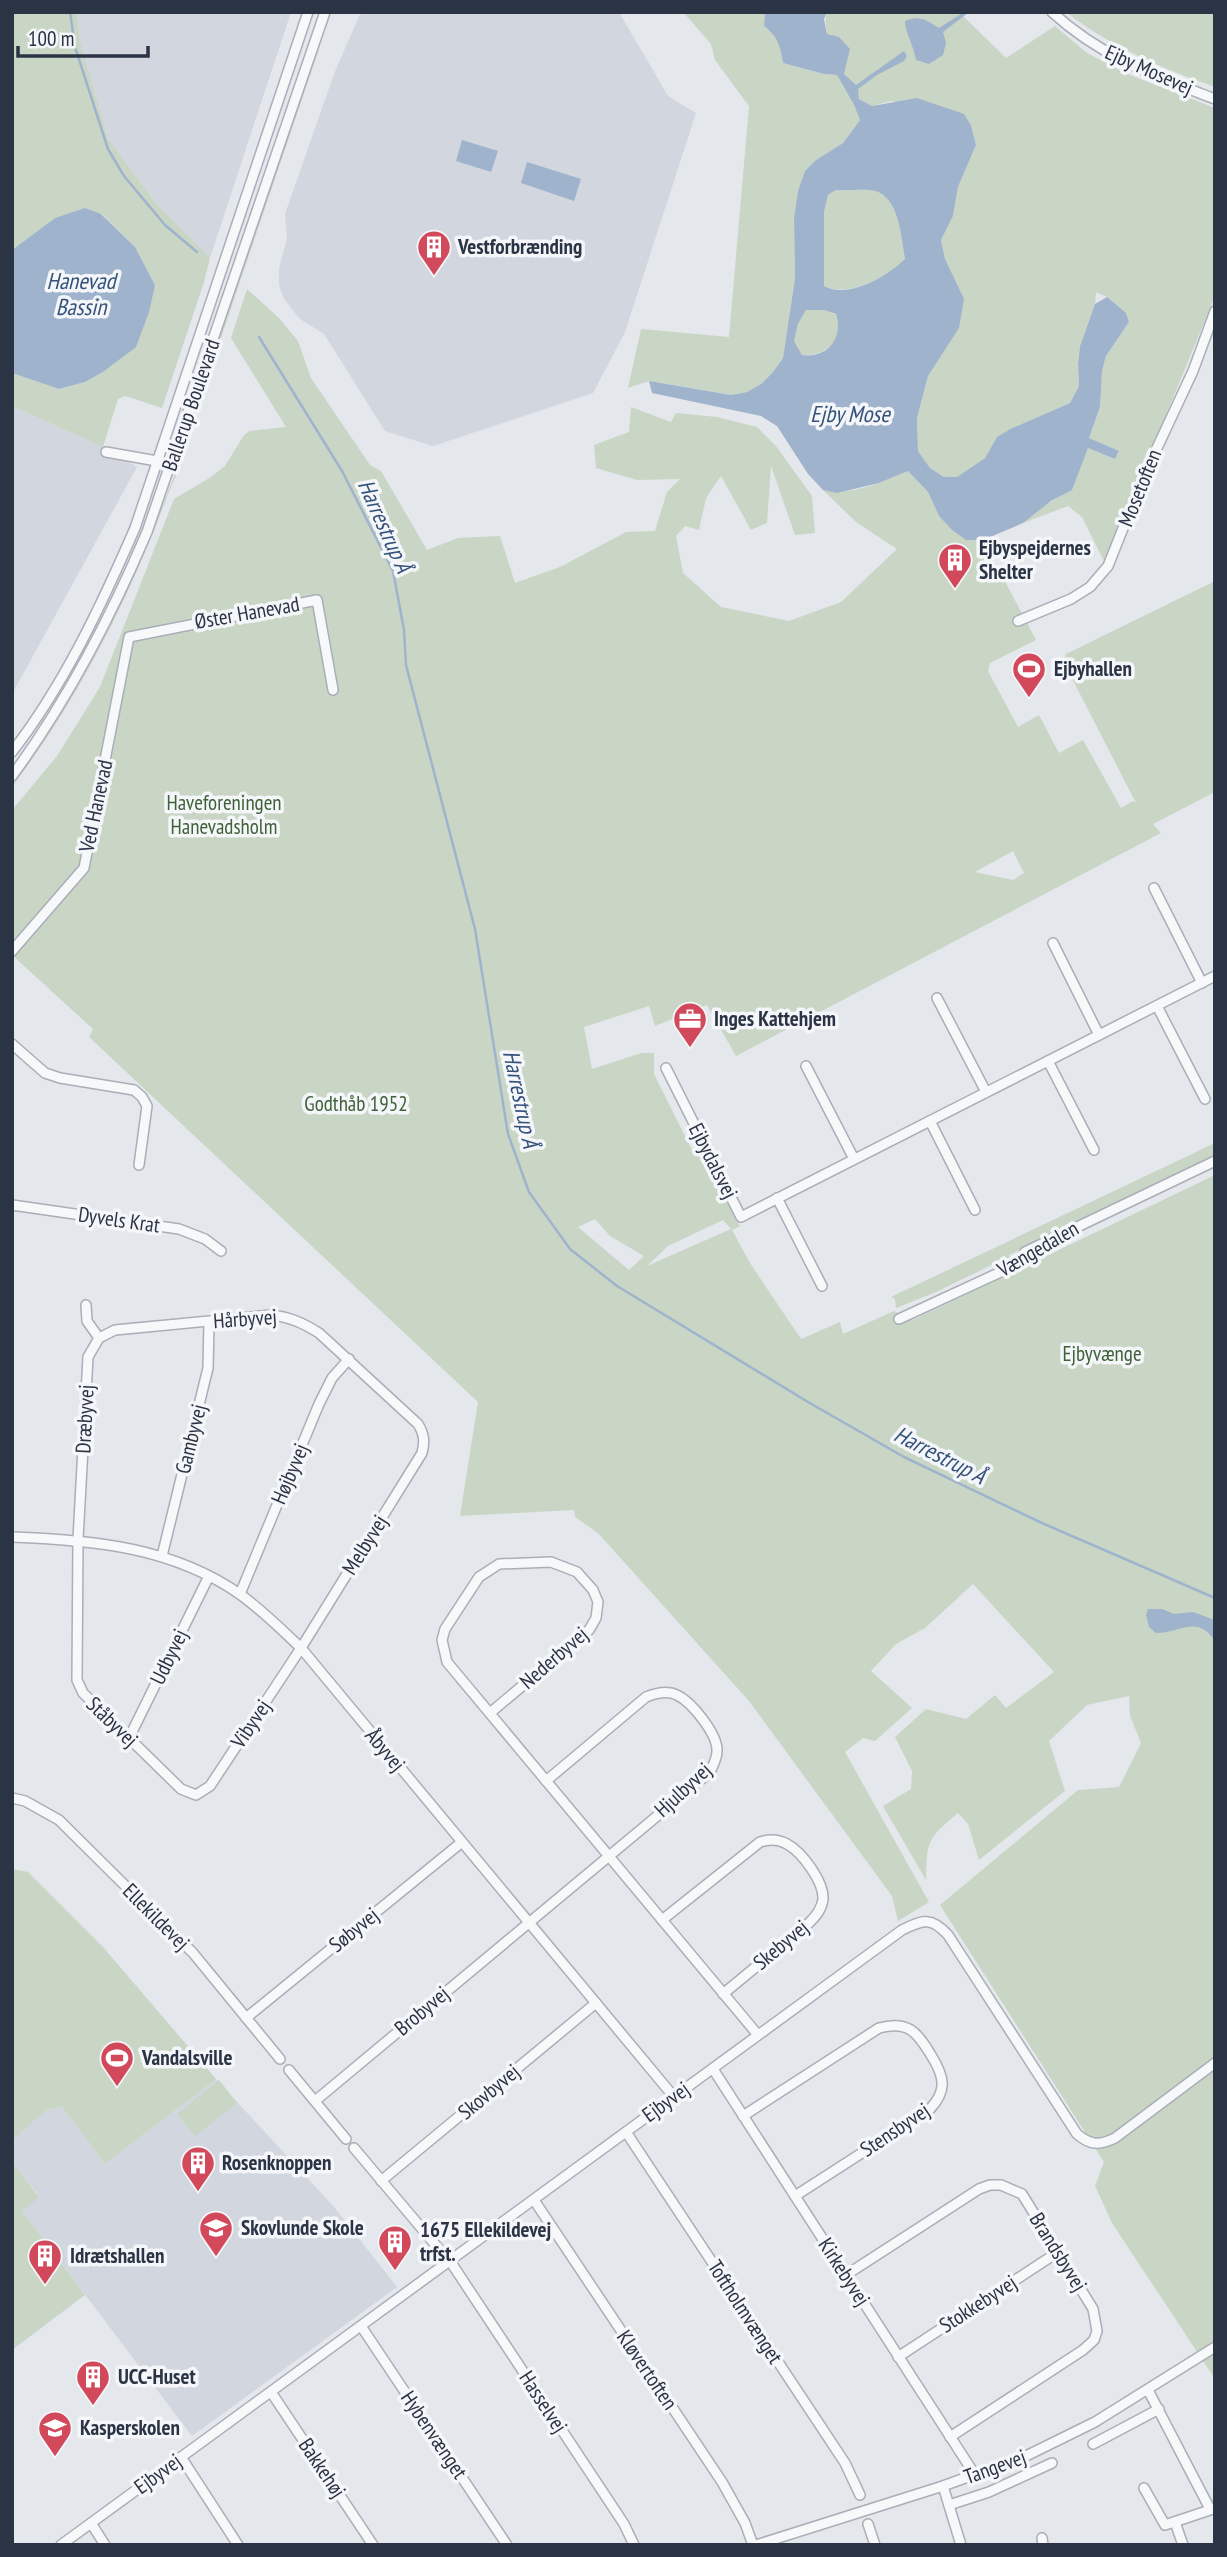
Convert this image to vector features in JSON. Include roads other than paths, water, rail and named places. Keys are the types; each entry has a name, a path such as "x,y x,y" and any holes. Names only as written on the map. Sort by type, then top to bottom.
{"street":[{"name":"Ballerup Boulevard","path":"12,752 59,682 107,592 135,528 307,12"},
{"name":"Ballerup Boulevard","path":"12,776 89,658 120,597 147,532 325,12"},
{"name":"Ejby Mosevej","path":"1052,12 1105,52 1138,70 1215,99"},
{"name":"Mosetoften","path":"1018,621 1071,599 1090,587 1108,566 1143,478 1193,371 1215,311"},
{"path":"106,452 157,461"},
{"name":"Øster Hanevad","path":"129,636 317,600 333,690"},
{"name":"Ved Hanevad","path":"12,951 84,868 129,636"},
{"path":"1154,888 1202,983"},
{"path":"1053,943 1099,1035"},
{"name":"Ejbydalsvej","path":"666,1068 741,1217 1215,976"},
{"path":"937,998 986,1092"},
{"path":"1157,1006 1205,1099"},
{"path":"12,1044 46,1073 60,1079 134,1090 142,1097 147,1106 139,1165"},
{"path":"1048,1061 1094,1150"},
{"path":"806,1066 854,1159"},
{"path":"930,1121 975,1210"},
{"name":"Vængedalen","path":"899,1319 1018,1264 1026,1252 1215,1161"},
{"path":"777,1198 822,1286"},
{"name":"Dyvels Krat","path":"12,1205 179,1229 205,1239 221,1251"},
{"path":"86,1305 88,1321 99,1338"},
{"name":"Hårbyvej","path":"99,1338 115,1330 271,1315 286,1316 303,1322 349,1359 418,1424 424,1441"},
{"name":"Gambyvej","path":"162,1556 208,1368 209,1322"},
{"name":"Dræbyvej","path":"78,1539 89,1357 99,1338"},
{"name":"Højbyvej","path":"240,1594 319,1404 332,1378 349,1359"},
{"name":"Melbyvej","path":"301,1648 422,1452 424,1441"},
{"name":"Åbyvej","path":"12,1537 78,1539 130,1547 162,1556 209,1576 240,1594 270,1618 301,1648 674,2097"},
{"name":"Ståbyvej","path":"78,1539 76,1680 83,1693 181,1789 195,1795"},
{"name":"Nederbyvej","path":"490,1713 589,1630 596,1618 598,1602 593,1590 577,1572 551,1562 499,1564 479,1577 445,1629 442,1640 447,1662 758,2035"},
{"name":"Udbyvej","path":"129,1738 209,1576"},
{"name":"Vibyvej","path":"195,1795 210,1786 301,1648"},
{"name":"Hjulbyvej","path":"529,1922 710,1772 717,1751 712,1732 685,1700 676,1694 654,1694 646,1697 546,1780"},
{"name":"Ellekildevej","path":"12,1798 25,1801 59,1820 192,1953 280,2059"},
{"name":"Søbyvej","path":"246,2018 462,1842"},
{"name":"Skebyvej","path":"662,1920 760,1842 783,1842 802,1858 814,1873 822,1890 819,1911 809,1923 723,1994"},
{"name":"Ejbyvej","path":"61,2545 902,1930 918,1922 931,1921 939,1925 947,1935 1076,2134 1086,2142 1096,2145 1115,2138 1215,2063"},
{"name":"Brobyvej","path":"315,2101 529,1922"},
{"name":"Skovbyvej","path":"381,2180 596,2003"},
{"name":"Stensbyvej","path":"743,2116 879,2028 902,2026 919,2036 940,2070 943,2089 939,2100 930,2109 794,2196"},
{"name":"Kirkebyvej","path":"713,2069 975,2475"},
{"path":"289,2070 346,2139"},
{"name":"Toftholmvænget","path":"626,2132 845,2463 860,2495"},
{"path":"354,2148 439,2249"},
{"name":"Brandsbyvej","path":"846,2275 979,2189 990,2185 1010,2187 1022,2194 1093,2309 1097,2331 1094,2340 1083,2350 950,2437"},
{"name":"Kløvertoften","path":"534,2200 725,2487 755,2545"},
{"name":"Stokkebyvej","path":"898,2357 1058,2252"},
{"name":"Hasselvej","path":"450,2261 624,2524 634,2545"},
{"name":"Hybenvænget","path":"361,2326 507,2545"},
{"name":"Tangevej","path":"755,2545 943,2486 1065,2439 1149,2390 1215,2347"},
{"path":"1144,2488 1165,2525 1212,2509 1149,2390"},
{"name":"Bakkehøj","path":"271,2392 373,2545"},
{"path":"1093,2444 1159,2409"},
{"path":"181,2457 238,2545"},
{"path":"949,2505 989,2492 1052,2463"},
{"path":"943,2486 961,2545"},
{"path":"1175,2522 1181,2544"},
{"path":"91,2523 105,2545"},
{"path":"868,2524 875,2545"}],"water":[{"name":"Ejby Mose","path":"765,12 827,12 824,19 827,34 839,37 850,49 844,74 856,85 904,51 907,56 904,61 858,89 859,99 872,106 917,98 964,114 971,125 976,145 958,187 953,216 941,240 945,259 964,299 959,328 928,376 917,418 918,451 930,468 944,477 957,477 985,458 997,437 1070,403 1079,386 1080,346 1095,304 1107,297 1126,313 1129,322 1106,356 1102,371 1100,407 1089,438 1119,451 1115,459 1088,448 1072,490 1051,501 1023,523 983,540 966,540 939,516 928,492 908,471 879,483 837,493 823,490 808,474 777,426 761,416 652,393 649,381 731,395 747,392 761,384 773,372 783,358 795,278 794,219 798,191 805,171 816,160 843,143 860,120 837,75 783,63 778,42 764,26","holes":["836,190 871,190 883,195 890,202 898,220 905,259 878,279 845,290 824,286 824,212 828,195","806,310 824,310 836,314 838,331 835,339 819,354 802,355 794,341 798,324"]},
{"path":"964,12 969,12 943,32 946,43 943,55 929,64 916,60 905,21 923,19 939,28"},
{"path":"462,140 498,151 491,172 456,161"},
{"path":"527,162 581,179 574,201 521,183"},
{"name":"Hanevad Bassin","path":"85,208 101,214 135,247 155,285 149,312 136,347 85,382 59,389 12,373 12,250 55,218"},
{"path":"1148,1609 1162,1609 1174,1614 1193,1612 1215,1620 1215,1641 1202,1628 1195,1627 1156,1633 1149,1627 1146,1615"}],"waterway":[{"name":"Harrestrup Å","path":"70,12 75,47 108,149 124,176 165,225 197,252"},
{"name":"Harrestrup Å","path":"259,337 342,471 393,571 404,630 406,665 475,929 508,1134 529,1192 570,1249 617,1286 904,1457 1042,1523 1215,1598"}],"place":[{"name":"Vestforbrænding","path":"434,277"},
{"name":"Ejbyspejdernes Shelter","path":"955,590"},
{"name":"Ejbyhallen","path":"1029,699"},
{"name":"Inges Kattehjem","path":"690,1049"},
{"name":"Vandalsville","path":"117,2088"},
{"name":"Rosenknoppen","path":"198,2193"},
{"name":"Skovlunde Skole","path":"216,2258"},
{"name":"1675 Ellekildevej trfst.","path":"395,2272"},
{"name":"Idrætshallen","path":"45,2286"},
{"name":"UCC-Huset","path":"93,2407"},
{"name":"Kasperskolen","path":"55,2458"}],"park label":[{"name":"Haveforeningen Hanevadsholm","path":"224,815"},
{"name":"Godthåb 1952","path":"356,1104"},
{"name":"Ejbyvænge","path":"1102,1354"}]}
